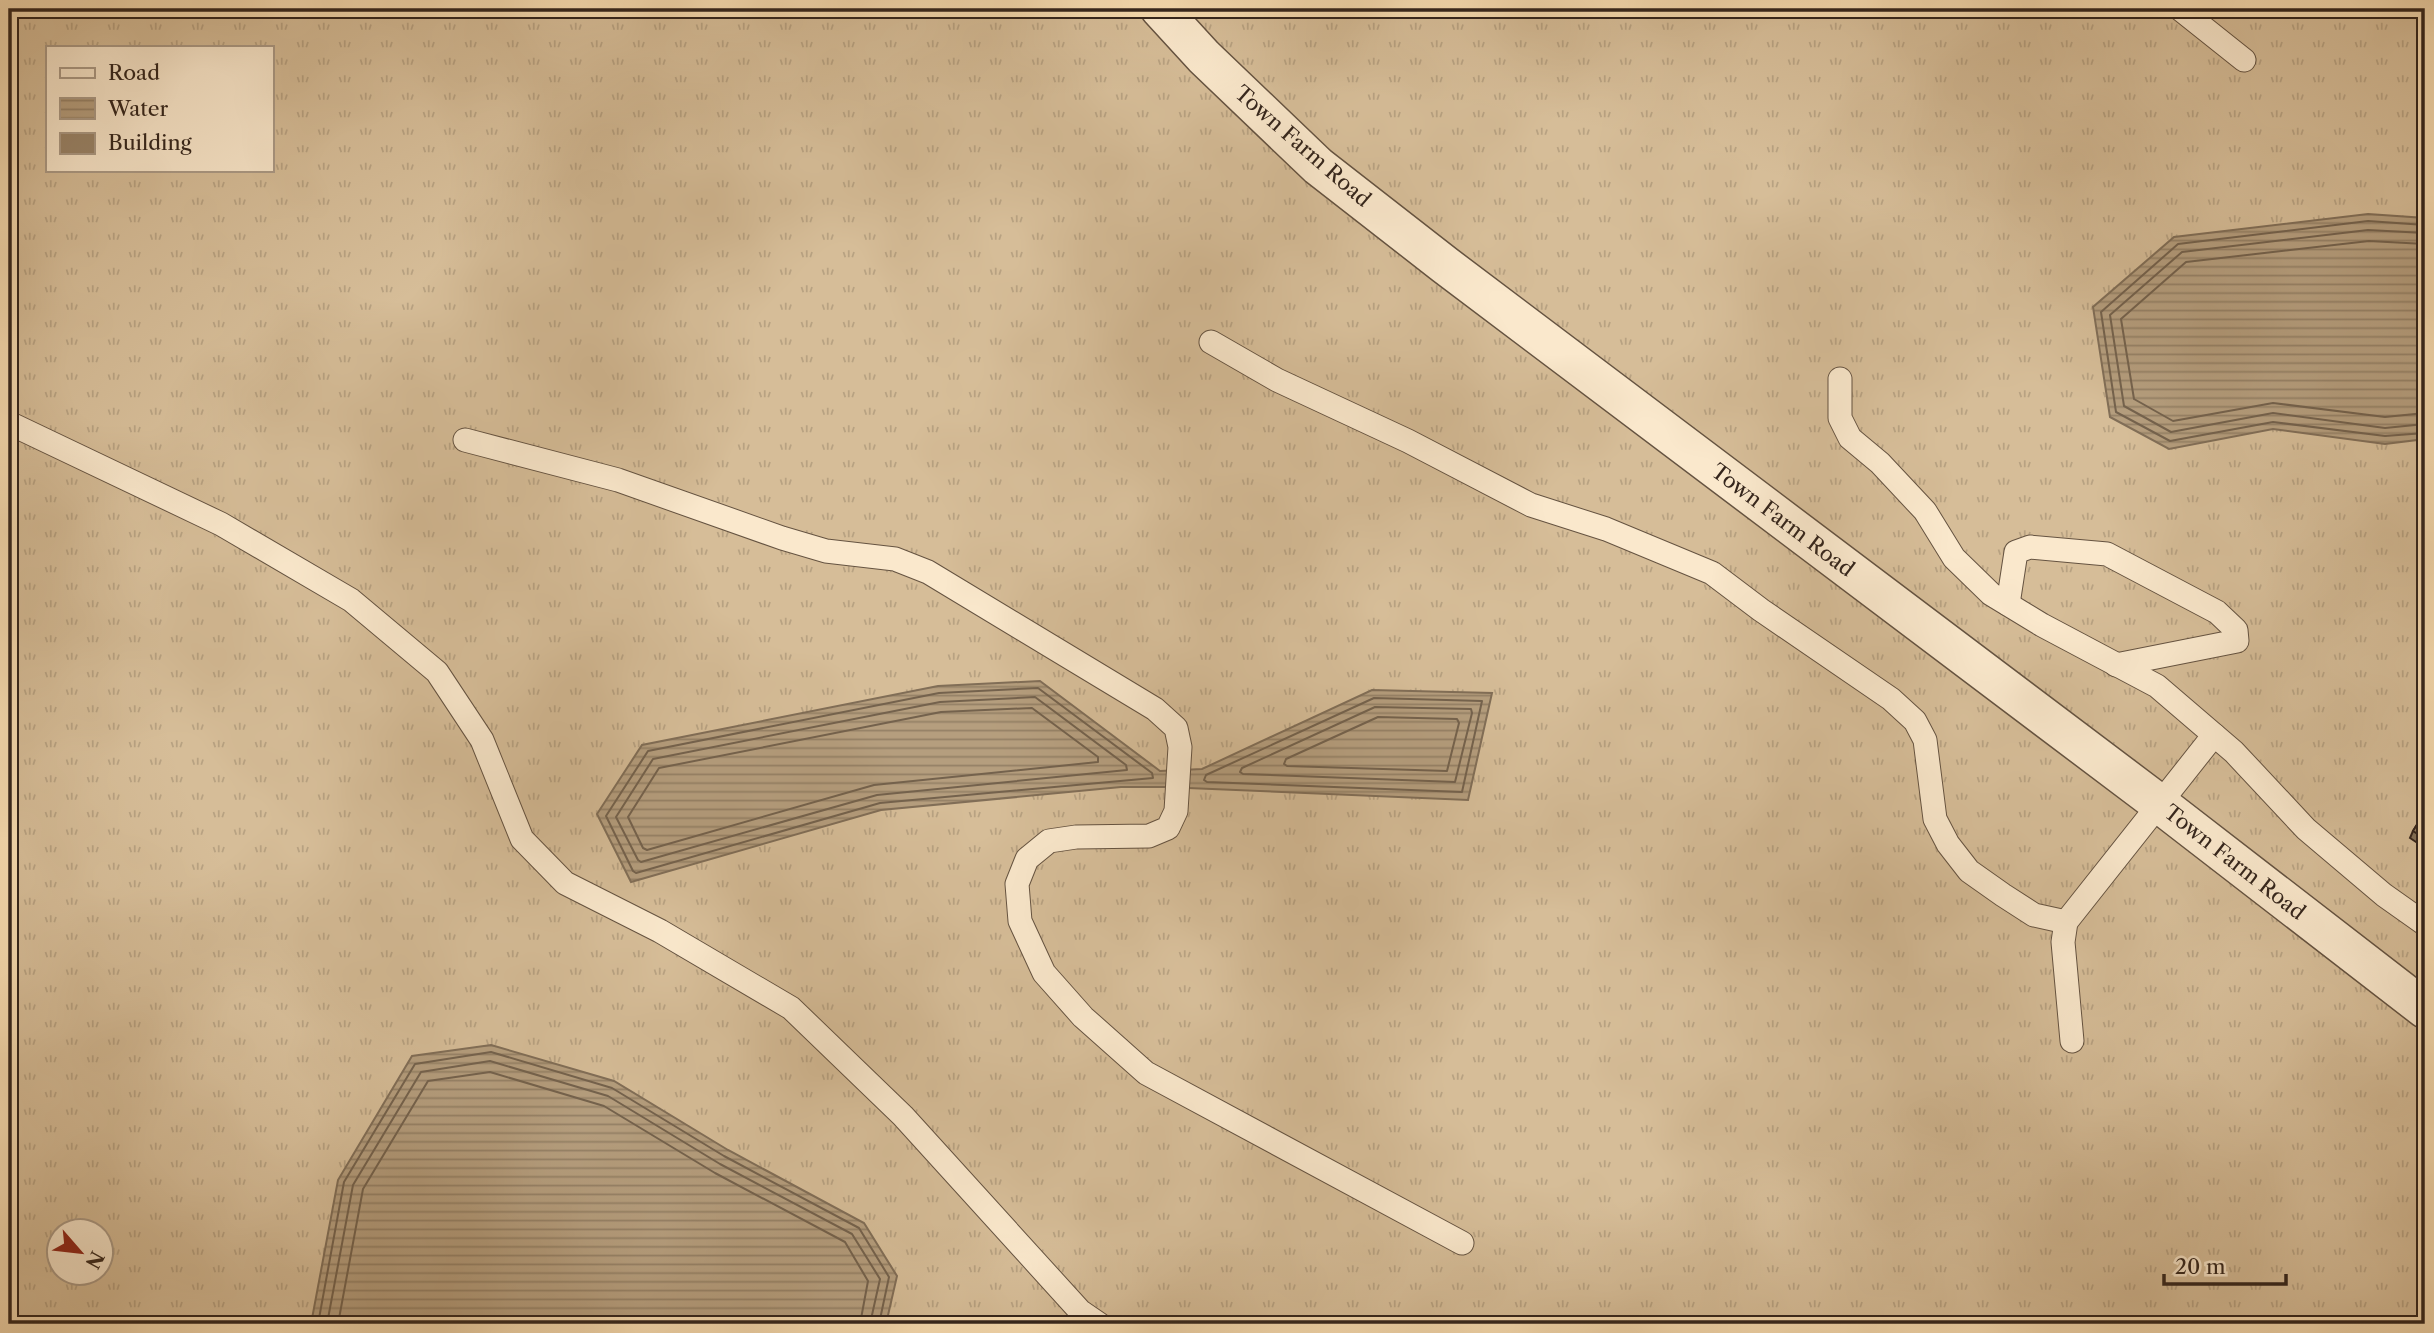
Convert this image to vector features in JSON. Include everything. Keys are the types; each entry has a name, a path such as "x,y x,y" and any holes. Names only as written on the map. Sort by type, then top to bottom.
{"street":[{"name":"Town Farm Road","path":"1160,9 1204,57 1318,166 2161,804 2425,1009"}],"lane":[{"path":"2185,13 2244,60"},
{"path":"1212,342 1277,380 1408,441 1531,505 1606,529 1712,573 1891,699 1915,720 1926,740 1935,819 1948,844 1969,871 2034,915 2066,922"},
{"path":"1840,379 1840,418 1850,438 1880,463 1925,511 1954,558 1991,594 2157,686 2234,752 2306,829 2384,895 2425,924"},
{"path":"9,423 221,524 351,600 437,672 482,740 522,839 565,883 660,931 791,1007 903,1116 1080,1311 1099,1324"},
{"path":"465,440 618,480 826,551 895,559 928,572 1154,709 1176,728 1180,747 1176,811 1168,828 1149,836 1076,837 1049,841 1027,859 1017,884 1020,921 1044,973 1083,1017 1146,1073 1462,1243"},
{"path":"2008,604 2016,552 2030,547 2107,554 2217,612 2236,630 2237,641 2116,665"},
{"path":"2072,1041 2063,942 2066,922 2214,735"}],"green space":[{"path":"9,9 2425,9 2425,1324 9,1324"}],"water":[{"path":"2368,214 2425,218 2425,439 2385,444 2273,429 2169,449 2110,417 2093,307 2174,237"},
{"path":"1040,681 1160,771 1202,769 1372,690 1492,693 1468,800 1121,787 881,810 631,882 597,814 642,745 938,686"},
{"path":"491,1045 614,1081 728,1150 864,1223 897,1276 886,1324 311,1324 338,1180 412,1056"}],"building":[{"path":"2425,812 2425,839 2413,831"}]}
